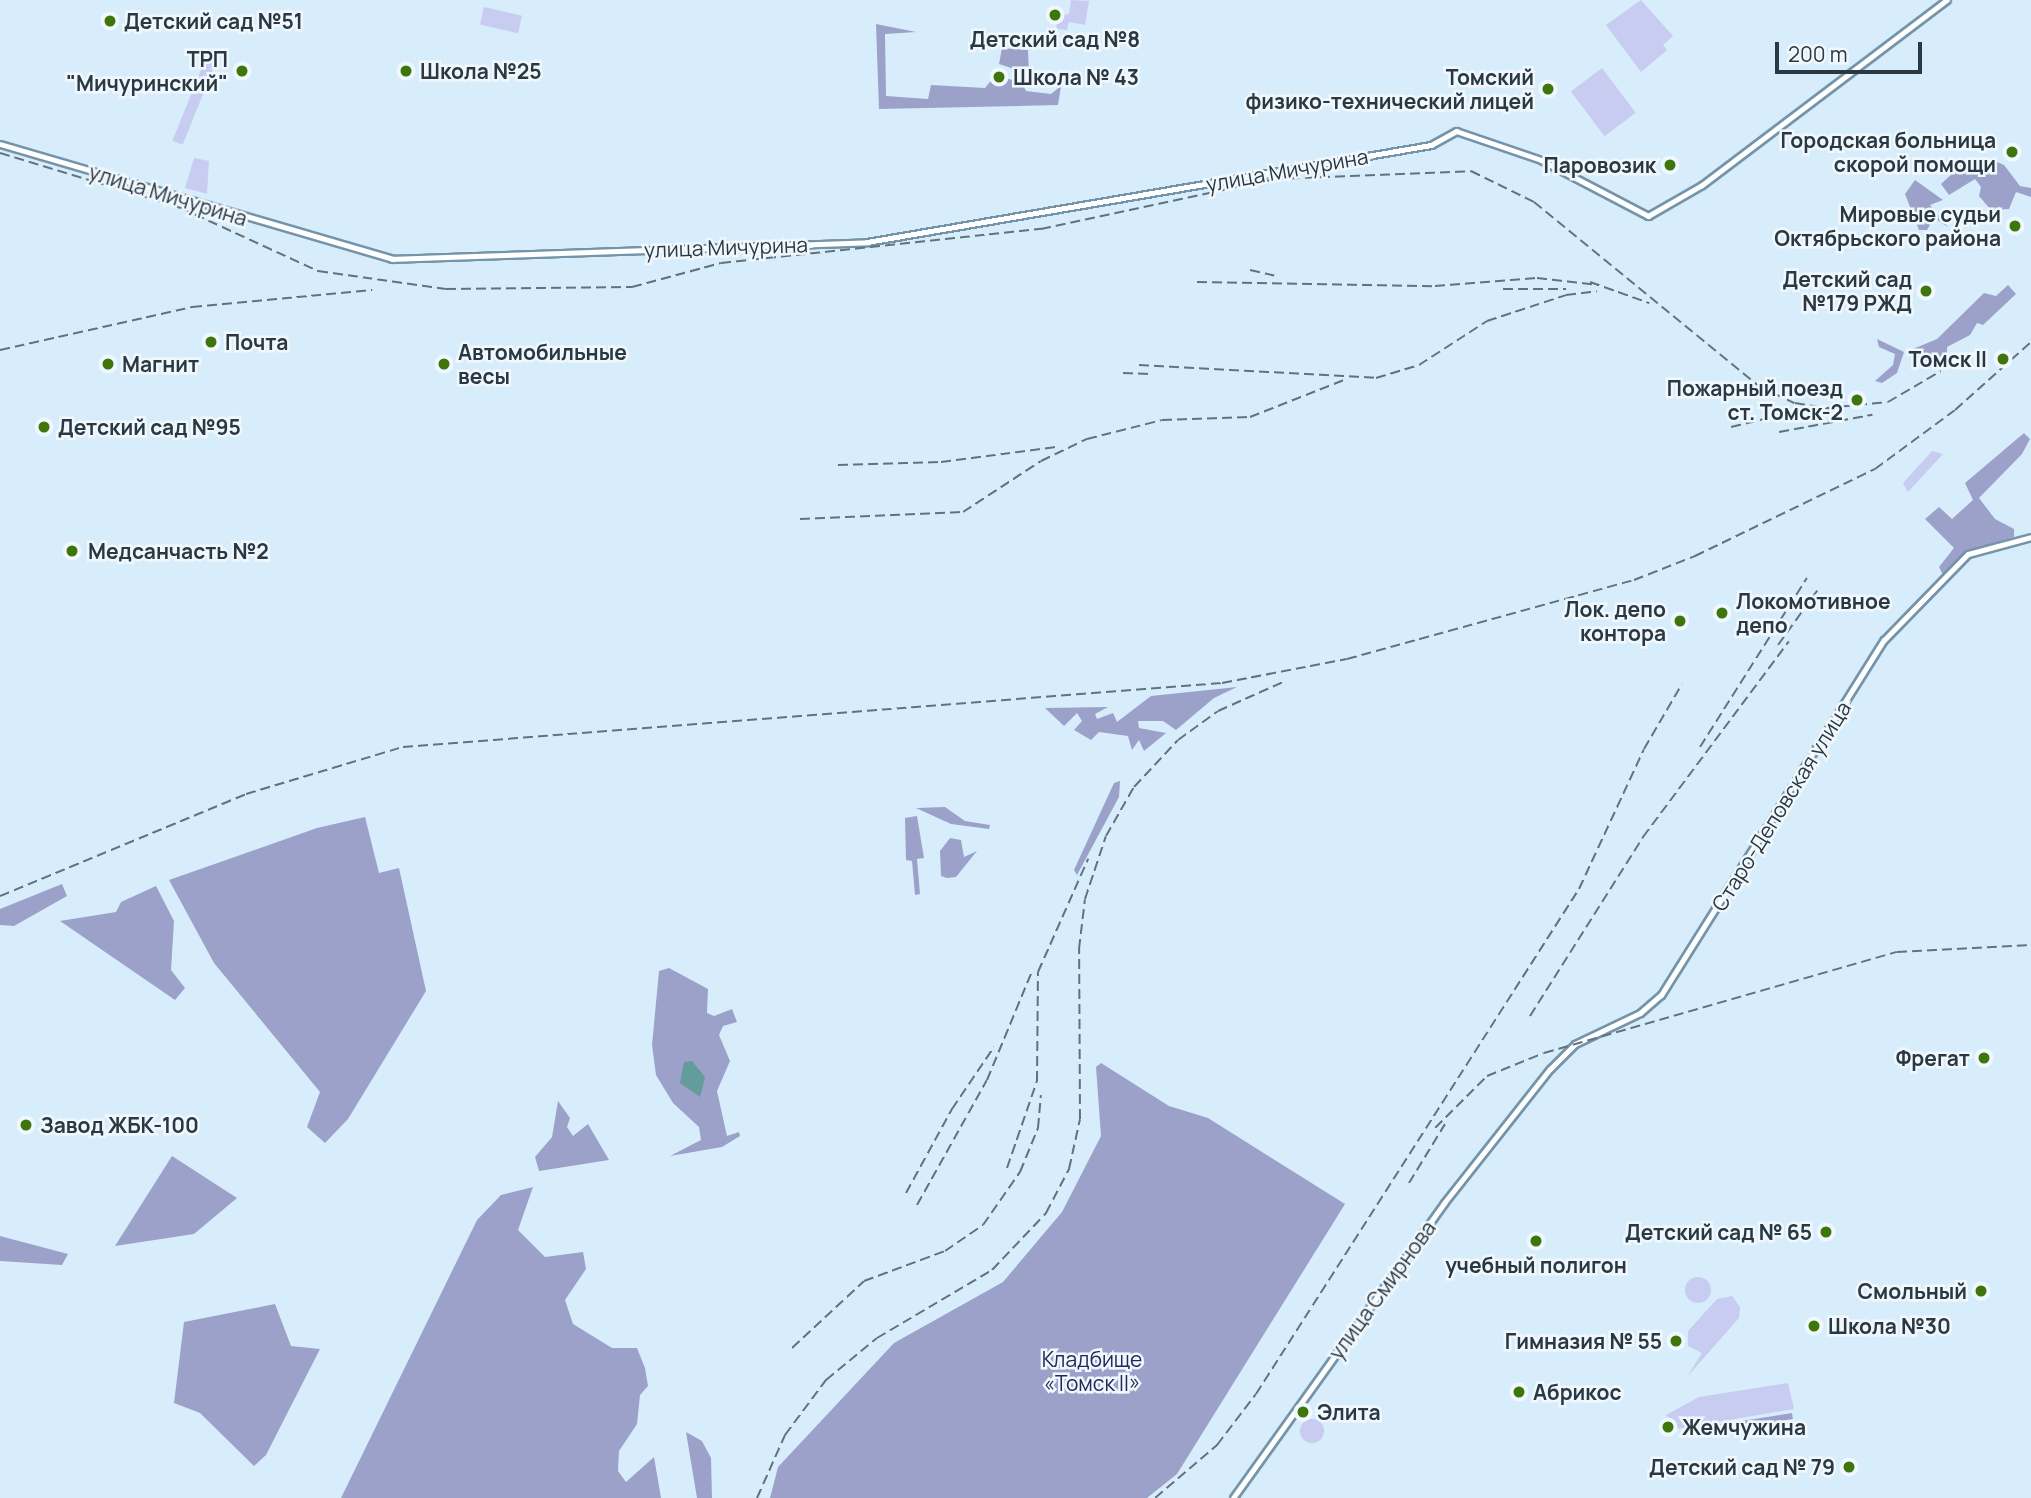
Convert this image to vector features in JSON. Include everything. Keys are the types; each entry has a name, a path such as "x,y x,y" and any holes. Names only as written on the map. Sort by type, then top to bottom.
{"main road":[{"name":"улица Мичурина","path":"0,144 393,259 866,242 1431,145 1456,131 1541,160 1648,216 1702,185 1947,0"},
{"name":"Старо-Деповская улица","path":"1537,1086 1575,1044 1640,1013 1661,995 1895,627 1968,554 2031,537"},
{"name":"улица Смирнова","path":"1233,1498 1444,1203 1537,1086"}],"shaded area":[{"path":"1071,0 1089,1 1085,25 1069,22 1067,30 1056,29 1058,16 1069,14"},
{"path":"1641,0 1673,36 1663,45 1667,50 1641,72 1606,25"},
{"path":"484,7 522,16 518,33 480,25"},
{"path":"205,60 215,64 183,145 172,141"},
{"path":"1602,68 1636,113 1605,136 1571,91"},
{"path":"194,158 209,161 207,194 185,188"},
{"path":"1932,451 1943,454 1908,492 1903,483"},
{"path":"692,1061 705,1077 700,1097 680,1083 684,1062"},
{"path":"1698,1277 1707,1281 1711,1290 1707,1299 1698,1303 1689,1299 1685,1290 1689,1281"},
{"path":"1732,1296 1740,1307 1739,1318 1687,1377 1702,1353 1688,1346 1688,1331 1717,1299"},
{"path":"1788,1383 1794,1409 1676,1429 1666,1415 1699,1397"},
{"path":"1312,1419 1323,1426 1324,1431 1317,1442 1312,1443 1301,1436 1300,1431 1307,1420"}],"green space":[{"path":"876,24 916,32 885,34 886,96 928,99 931,85 985,88 994,77 1021,81 1026,91 1051,94 1061,86 1058,105 879,109"},
{"path":"1002,48 1028,50 1029,74 999,64"},
{"path":"1966,161 1983,175 1997,162 2004,165 2020,186 2031,188 2031,197 2016,192 2009,209 1991,210 1979,196 1981,187 1975,179 1949,195 1941,184"},
{"path":"1915,180 1943,200 1930,205 1948,227 1934,218 1927,230 1919,230 1905,194"},
{"path":"2008,285 2016,294 1983,325 1977,323 1970,335 1947,347 1947,355 1936,362 1913,359 1913,349 1937,339 1984,293 1996,296"},
{"path":"1877,339 1904,352 1897,373 1882,383 1875,381 1893,365 1895,354 1879,347"},
{"path":"2024,433 2030,439 2022,454 1979,498 1995,519 2014,529 2014,537 1966,552 1943,575 1939,567 1954,548 1925,519 1939,507 1952,519 1973,500 1965,483"},
{"path":"1237,687 1214,698 1176,730 1163,721 1138,721 1139,728 1166,733 1144,751 1139,740 1132,750 1128,736 1099,732 1091,740 1074,730 1082,721 1077,713 1064,726 1045,708 1108,707 1095,714 1097,719 1113,713 1117,722 1151,696"},
{"path":"1120,781 1119,797 1077,875 1074,870 1114,783"},
{"path":"945,807 965,821 990,825 989,829 951,824 916,808"},
{"path":"917,816 924,858 917,859 920,894 915,895 912,861 906,860 905,818"},
{"path":"365,817 379,873 399,868 426,991 348,1119 325,1143 307,1127 320,1092 214,963 169,880 317,828"},
{"path":"950,838 961,840 964,857 977,851 956,877 947,878 941,876 940,851"},
{"path":"62,884 67,896 14,926 0,925 0,909"},
{"path":"156,886 174,921 171,970 185,988 175,1000 60,921 116,912 121,902"},
{"path":"669,968 708,989 707,1013 714,1016 732,1009 737,1022 723,1026 719,1035 730,1061 717,1091 727,1136 739,1132 740,1136 722,1147 670,1156 701,1140 699,1127 673,1103 656,1075 652,1045 659,971"},
{"name":"Кладбище «Томск II»","path":"1101,1063 1169,1106 1208,1118 1345,1204 1177,1474 1147,1498 770,1498 778,1467 894,1343 1003,1282 1062,1212 1101,1136 1096,1067"},
{"path":"558,1101 570,1118 567,1127 573,1136 588,1124 609,1160 539,1171 535,1157 552,1137"},
{"path":"172,1156 237,1198 194,1234 115,1246"},
{"path":"533,1187 518,1230 545,1257 583,1252 586,1269 565,1300 573,1324 612,1348 637,1348 645,1368 648,1386 640,1395 637,1424 619,1451 618,1471 626,1482 654,1457 661,1498 341,1498 477,1220 501,1195"},
{"path":"0,1236 68,1254 62,1265 0,1261"},
{"path":"275,1304 291,1346 320,1349 266,1455 254,1466 200,1413 174,1403 184,1322"},
{"path":"1792,1413 1793,1419 1685,1436 1684,1430"},
{"path":"686,1432 702,1441 711,1458 712,1498 697,1498"}],"railway":[{"path":"0,153 181,208 318,271 446,289 632,287 721,263 1041,229 1275,179 1471,171 1534,202 1760,387 1795,403 1836,410"},
{"path":"1250,270 1277,276"},
{"path":"1197,282 1435,286 1537,278 1599,285"},
{"path":"1590,282 1649,303"},
{"path":"1503,289 1566,289"},
{"path":"0,350 192,307 372,290"},
{"path":"1139,365 1376,378 1419,365 1487,321 1566,295 1597,291"},
{"path":"0,896 246,794 403,747 1222,683 1347,659 1634,580 1695,556 1875,469 1955,410 2031,342"},
{"path":"1731,427 1797,411 1888,402 1941,371"},
{"path":"1123,373 1150,374"},
{"path":"800,519 963,512 1041,461 1087,439 1162,420 1250,417 1344,380"},
{"path":"1779,432 1872,415"},
{"path":"838,465 941,462 1056,447"},
{"path":"1700,747 1807,578"},
{"path":"1778,645 1817,591"},
{"path":"1530,1016 1643,837 1789,641"},
{"path":"757,1498 785,1435 826,1380 877,1338 992,1270 1046,1213 1069,1169 1080,1119 1079,949 1085,899 1106,836 1134,787 1178,740 1218,711 1283,682"},
{"path":"1155,1498 1217,1445 1256,1394 1579,889 1644,749 1682,684"},
{"path":"1007,1168 1037,1081 1038,972 1088,859"},
{"path":"1435,1128 1487,1076 1544,1053 1897,952 2031,945"},
{"path":"917,1205 987,1080 1033,969"},
{"path":"906,1193 952,1109 994,1047"},
{"path":"792,1348 864,1281 945,1251 983,1225 1020,1172 1038,1128 1041,1095"},
{"path":"1409,1183 1445,1124"}],"place":[{"name":"Детский сад №8","path":"1055,15"},
{"name":"Детский сад №51","path":"110,21"},
{"name":"ТРП \"Мичуринский\"","path":"242,71"},
{"name":"Школа №25","path":"406,71"},
{"name":"Школа № 43","path":"999,77"},
{"name":"Томский физико-технический лицей","path":"1548,89"},
{"name":"Городская больница скорой помощи","path":"2012,152"},
{"name":"Паровозик","path":"1670,165"},
{"name":"Мировые судьи Октябрьского района","path":"2015,226"},
{"name":"Детский сад №179 РЖД","path":"1926,291"},
{"name":"Почта","path":"211,342"},
{"name":"Томск II","path":"2003,359"},
{"name":"Магнит","path":"108,364"},
{"name":"Автомобильные весы","path":"444,364"},
{"name":"Пожарный поезд ст. Томск-2","path":"1857,400"},
{"name":"Детский сад №95","path":"44,427"},
{"name":"Медсанчасть №2","path":"72,551"},
{"name":"Локомотивное депо","path":"1722,613"},
{"name":"Лок. депо контора","path":"1680,621"},
{"name":"Фрегат","path":"1984,1058"},
{"name":"Завод ЖБК-100","path":"26,1125"},
{"name":"Детский сад № 65","path":"1826,1232"},
{"name":"учебный полигон","path":"1536,1241"},
{"name":"Смольный","path":"1981,1291"},
{"name":"Школа №30","path":"1814,1326"},
{"name":"Гимназия № 55","path":"1676,1341"},
{"name":"Абрикос","path":"1519,1392"},
{"name":"Элита","path":"1303,1412"},
{"name":"Жемчужина","path":"1668,1427"},
{"name":"Детский сад № 79","path":"1849,1467"}]}
